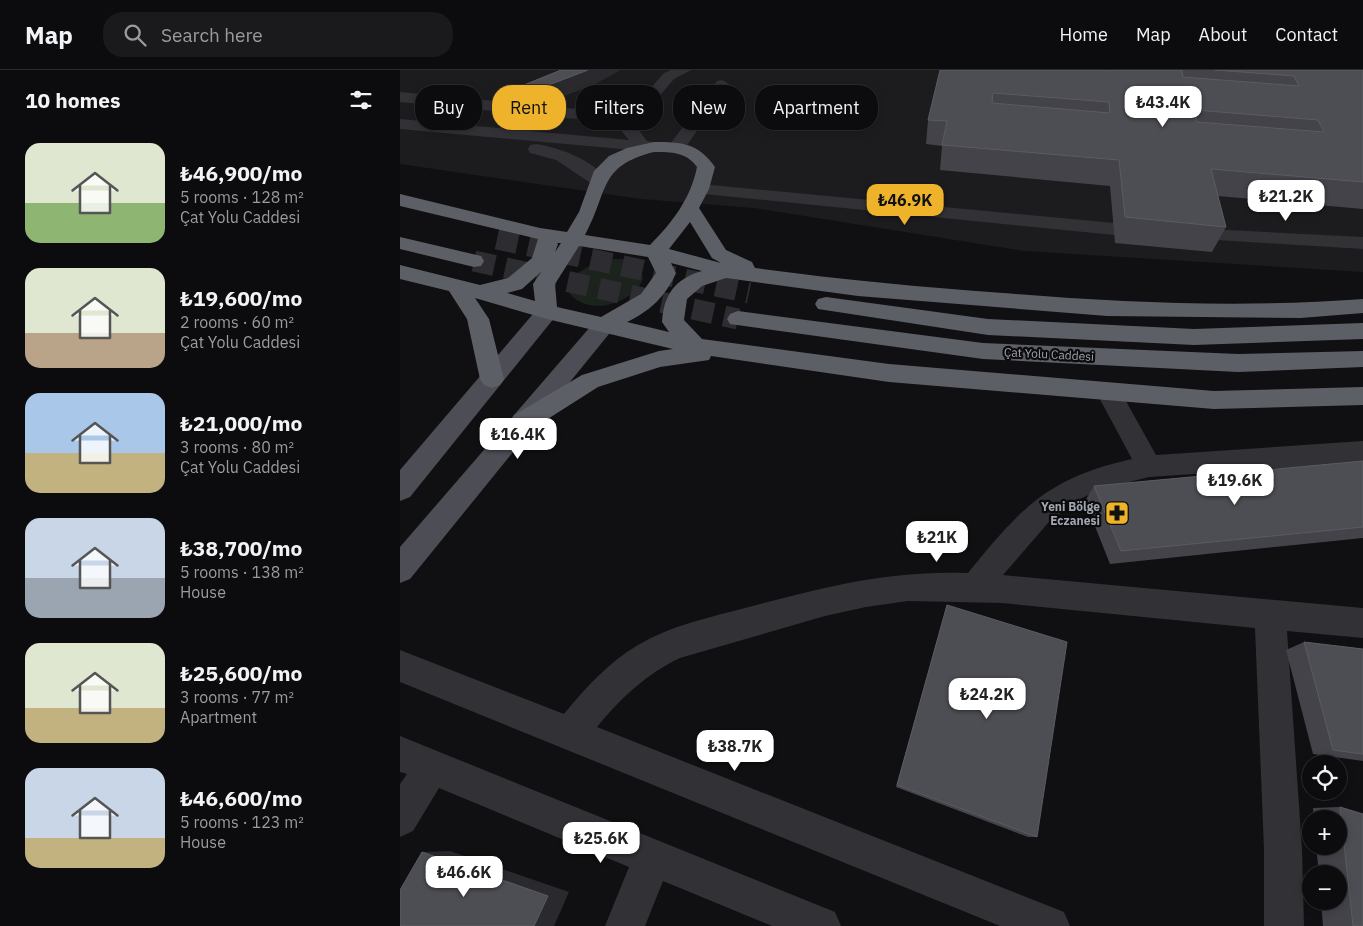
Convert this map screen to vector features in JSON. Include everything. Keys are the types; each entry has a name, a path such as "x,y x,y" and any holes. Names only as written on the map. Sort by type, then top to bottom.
{"highway":[{"path":"547,312 544,284 574,238 588,212 600,175 615,160 648,147 677,148 697,155 706,167 705,181 671,236 655,252"},
{"path":"400,200 540,234 655,252 726,271 757,285 858,289 1107,309 1300,311 1363,306"},
{"path":"689,206 719,254 757,285"},
{"path":"400,217 497,239"},
{"path":"481,292 515,284 541,260 548,244 540,234"},
{"path":"400,243 474,261"},
{"path":"605,324 646,302 660,288 666,272 655,252"},
{"path":"695,346 673,322 673,304 678,291 700,278 726,271"},
{"path":"400,272 456,285 547,312 695,346 889,373 1214,400 1363,396"},
{"path":"456,285 478,319 492,379"},
{"name":"Çat Yolu Caddesi","path":"757,285 988,327 1194,337 1363,331"},
{"name":"Çat Yolu Caddesi","path":"738,319 983,351 1238,363 1363,359"},
{"path":"523,422 590,381 659,359 726,350"}],"main road":[{"path":"400,489 547,312"},
{"path":"400,569 605,324"}],"street":[{"path":"660,85 670,73 684,70"},
{"path":"677,148 722,84"},
{"path":"400,97 576,112"},
{"path":"400,124 648,147"},
{"path":"632,130 648,147"},
{"path":"400,139 552,151 570,159 598,180"},
{"path":"700,189 1114,229"},
{"path":"1208,236 1363,243"},
{"path":"1108,392 1149,466"},
{"path":"975,587 1031,521 1047,506 1085,483 1149,466 1363,452"},
{"path":"570,734 596,701 622,676 648,657 675,643 819,603 906,587 975,587 1363,623"},
{"path":"1270,615 1283,850 1284,926"},
{"path":"400,666 1050,926"},
{"path":"400,818 416,761 821,926"},
{"path":"625,926 652,856"}],"shaded area":[{"path":"400,70 1363,70 1363,272 1024,251 754,208 641,199 400,164"},
{"path":"610,259 622,259 639,266 643,279 638,287 624,299 605,305 595,306 577,300 570,293 568,286 571,279 586,268"}],"building":[{"path":"561,70 588,70 549,85 524,85"},
{"path":"940,70 1182,70 1183,77 1299,86 1294,76 1215,70 1363,70 1363,182 1211,169 1226,227 1125,217 1119,160 942,145 947,121 928,120","holes":["993,93 1109,102 1110,113 992,103","1195,110 1318,120 1324,132 1197,122"]},
{"path":"1363,461 1363,527 1121,551 1094,486"},
{"path":"947,605 1067,642 1037,837 897,785"},
{"path":"1304,642 1363,649 1363,754 1333,750"},
{"path":"1340,807 1363,814 1363,926 1353,926 1345,855 1347,855 1347,810 1340,810"},
{"path":"422,852 548,896 534,926 400,926 400,890"}],"tunnel":[{"path":"497,239 749,293"},
{"path":"474,261 738,319"}],"place":[{"name":"Yeni Bölge Eczanesi","path":"1117,513"}]}
